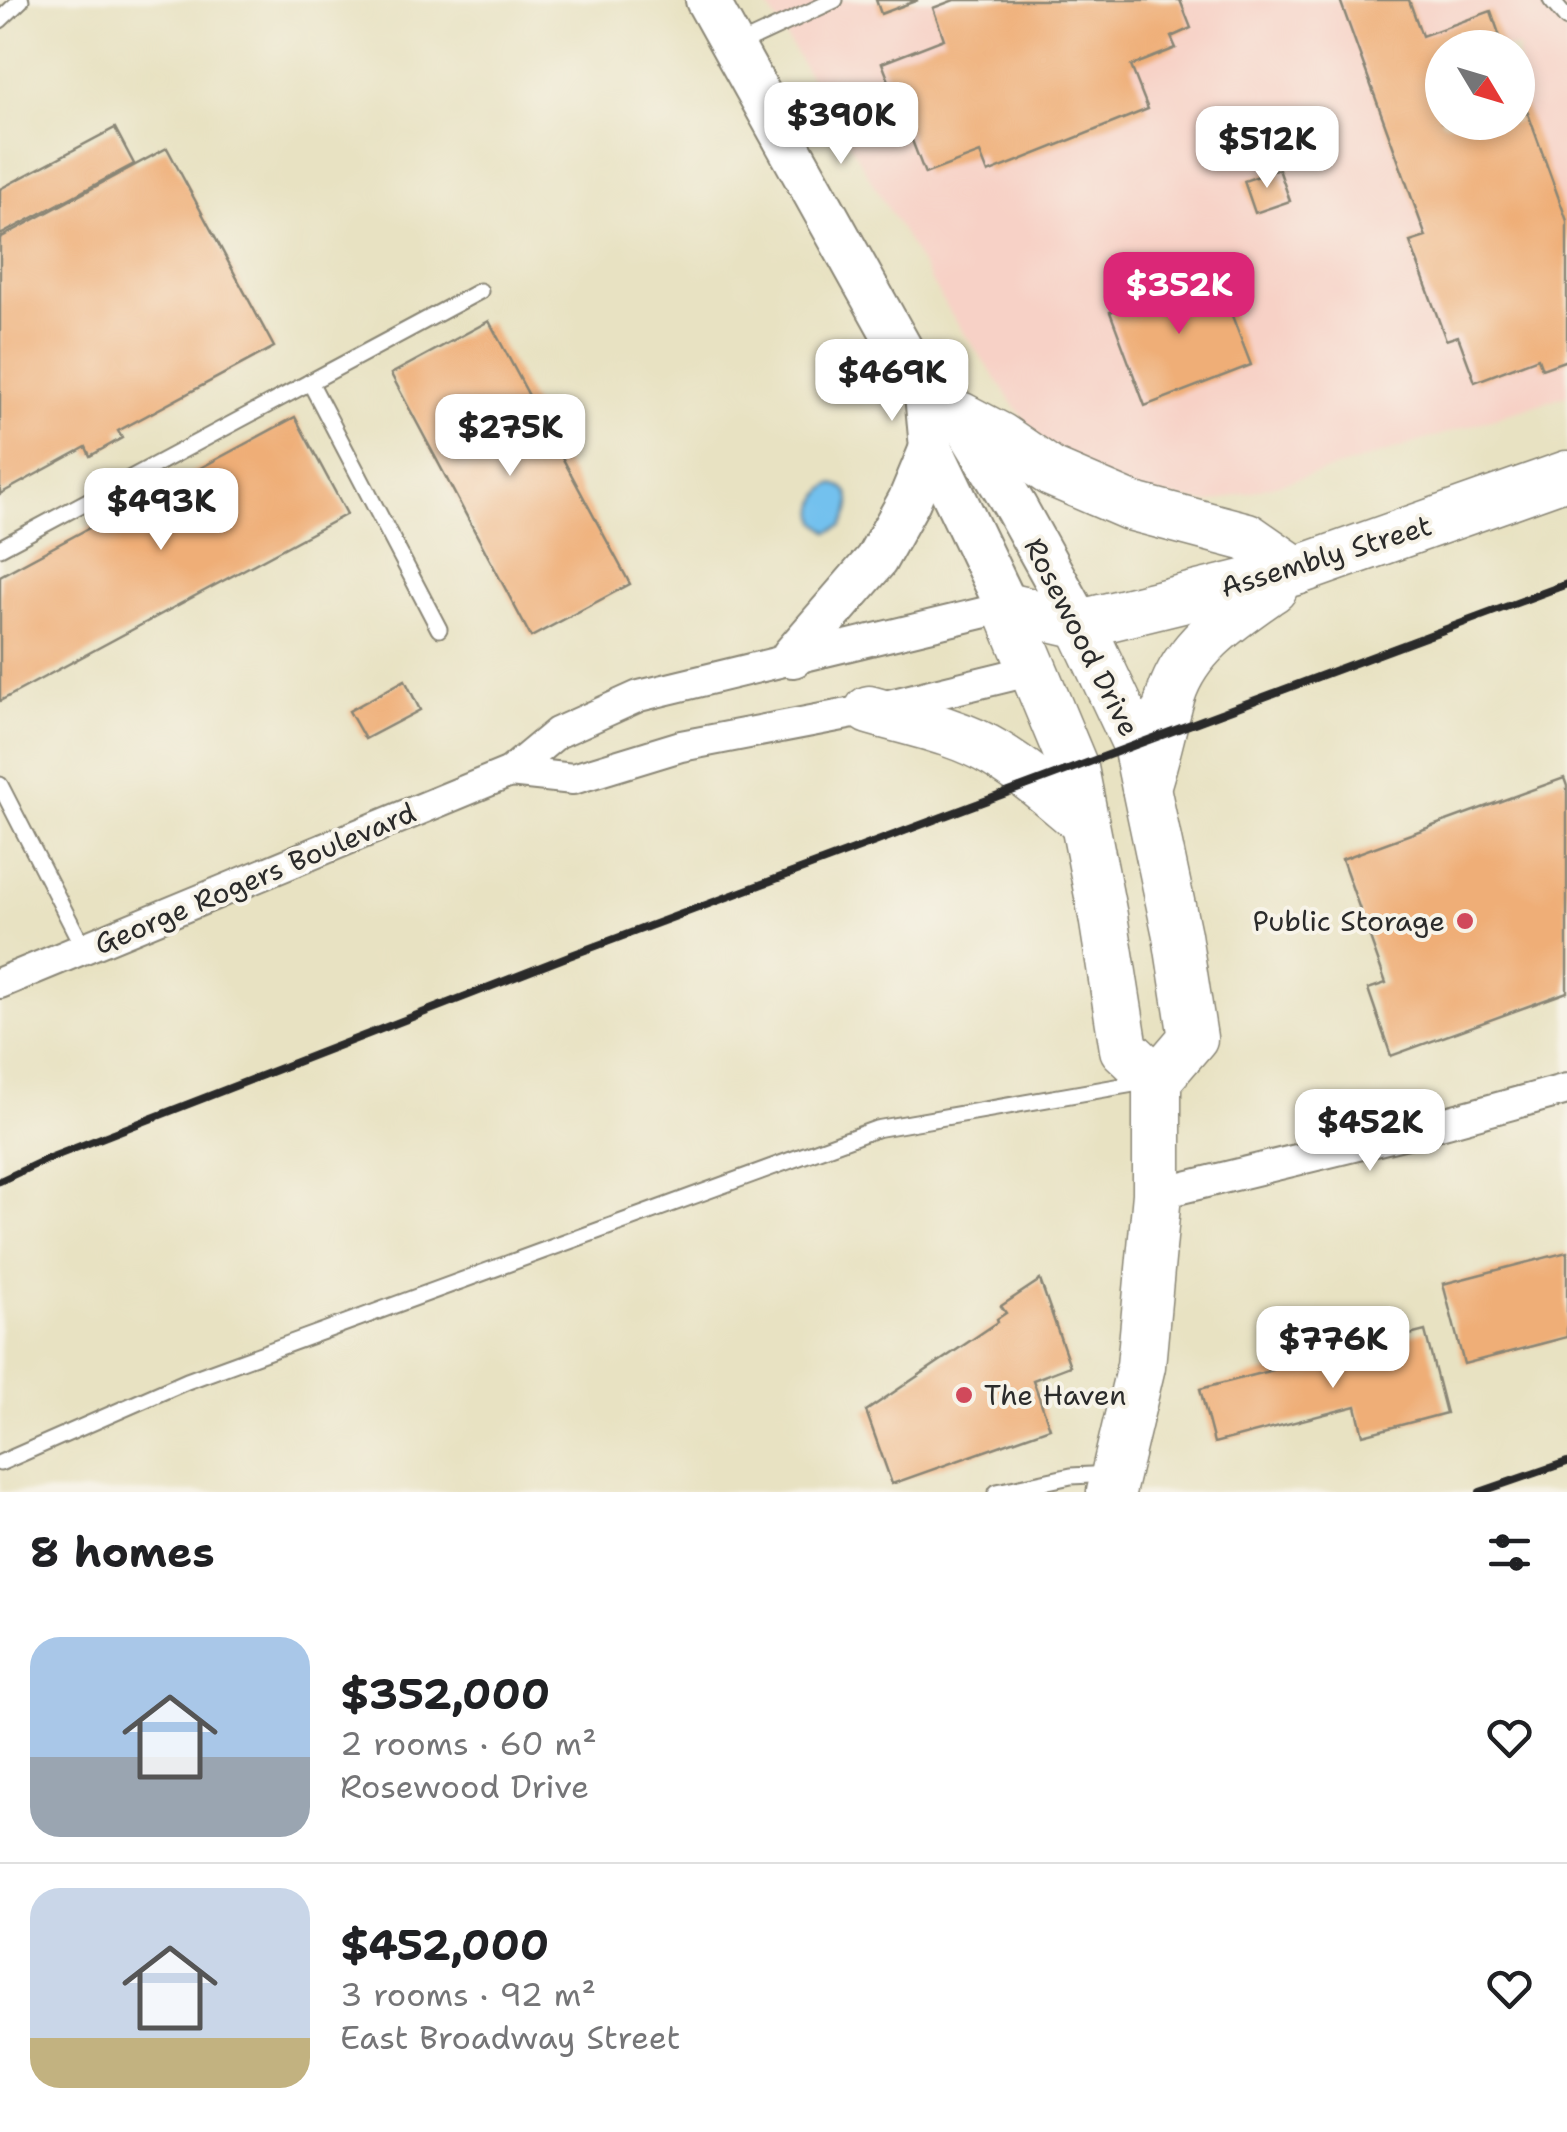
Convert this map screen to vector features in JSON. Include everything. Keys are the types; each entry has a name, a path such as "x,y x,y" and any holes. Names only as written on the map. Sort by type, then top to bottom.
{"main road":[{"name":"Rosewood Drive","path":"707,0 939,419 1007,607 1074,768 1124,1049 1157,1080 1192,1038 1177,936 1137,745 1080,624 1016,508 939,419"},
{"path":"793,656 876,560 909,501 939,419 1000,437 1051,472 1130,506 1247,537 1296,571 1218,626 1186,666 1172,694 1146,787"},
{"name":"Assembly Street","path":"1007,607 1080,624 1296,571 1567,475"},
{"path":"1033,670 1080,624"},
{"path":"869,710 948,733 993,752 1038,782 1084,822"},
{"path":"1113,1483 1140,1366 1156,1194 1157,1080"}],"street":[{"name":"George Rogers Boulevard","path":"0,983 510,772 557,732 639,696 1007,607"},
{"name":"George Rogers Boulevard","path":"510,772 573,779 681,746 869,710 1033,670"},
{"path":"1156,1194 1403,1134 1567,1089"}],"lane":[{"path":"0,20 21,0"},
{"path":"733,47 835,0"},
{"path":"1552,0 1567,19"},
{"path":"0,548 480,291"},
{"path":"310,382 439,629"},
{"path":"0,785 84,949"},
{"path":"0,1464 187,1381 876,1129 1157,1080"},
{"path":"996,1492 1113,1483"}],"shaded area":[{"path":"764,0 1567,0 1567,395 1340,467 1209,503 1127,492 1042,445 950,313"}],"water":[{"path":"832,484 846,490 850,507 842,526 829,532 817,522 816,511 820,496"}],"building":[{"path":"876,0 918,0 881,14"},
{"path":"954,0 1180,0 1191,28 1171,37 1176,48 1131,66 1148,109 988,173 980,153 925,174 882,63 944,39 933,8"},
{"path":"1340,0 1409,0 1422,36 1425,35 1425,140 1535,140 1535,133 1567,221 1567,360 1542,369 1538,358 1475,382 1458,336 1446,340 1410,242 1426,237"},
{"path":"1491,11 1498,30 1439,30"},
{"path":"115,128 134,164 0,235 0,189"},
{"path":"167,148 274,347 118,431 122,438 90,456 86,447 0,494 0,238"},
{"path":"1279,169 1290,201 1255,213 1244,181"},
{"path":"1186,273 1190,281 1209,274 1215,289 1221,287 1251,365 1145,406 1110,312 1126,306 1123,297"},
{"path":"489,321 630,584 531,637 391,374"},
{"path":"295,417 347,514 0,701 0,576"},
{"path":"405,680 420,710 365,739 349,711"},
{"name":"Public Storage","path":"1564,778 1567,992 1391,1056 1368,989 1386,983 1342,859"},
{"path":"1567,1252 1567,1337 1464,1364 1443,1284"},
{"name":"The Haven","path":"1040,1280 1070,1366 1033,1380 1050,1428 892,1484 866,1411 998,1322 1006,1313 1001,1306"},
{"path":"1425,1331 1446,1413 1363,1435 1356,1406 1214,1443 1200,1389"}],"railway":[{"path":"0,1181 47,1159 569,956 1567,584"},
{"path":"1480,1492 1567,1462"}],"place":[{"name":"Public Storage","path":"1465,921"},
{"name":"The Haven","path":"964,1395"}]}
